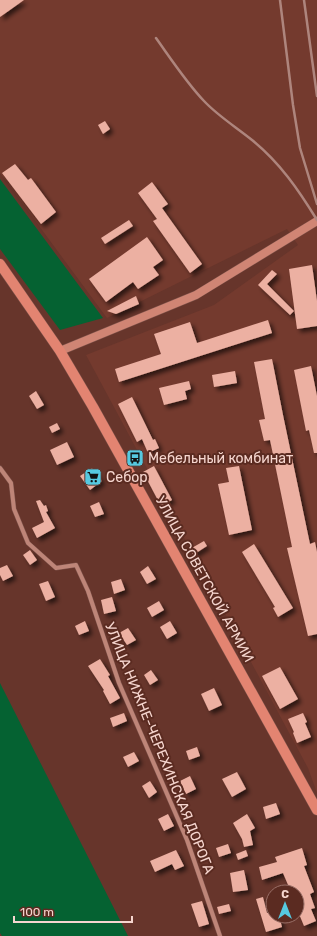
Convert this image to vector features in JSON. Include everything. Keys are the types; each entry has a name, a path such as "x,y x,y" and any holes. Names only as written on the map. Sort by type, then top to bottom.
{"main road":[{"name":"УЛИЦА СОВЕТСКОЙ АРМИИ","path":"0,264 60,351 128,468 317,810"}],"street":[{"path":"60,351 196,295 317,221"},
{"name":"УЛИЦА НИЖНЕ-ЧЕРЕХИНСКАЯ ДОРОГА","path":"0,468 12,483 14,509 28,543 56,568 76,565 85,585 119,683 187,840 220,936"}],"shaded area":[{"path":"0,0 317,0 317,793 308,768 86,355 214,305 298,245 287,229 107,318 0,173"}],"green space":[{"path":"0,179 103,318 60,330 0,249"},
{"path":"0,683 128,936 2,936 0,933"}],"building":[{"path":"0,0 24,0 0,17"},
{"path":"105,121 110,129 103,134 98,125"},
{"path":"15,164 28,180 31,178 56,212 41,224 2,173"},
{"path":"152,182 168,204 162,208 202,264 190,273 153,221 157,219 138,193"},
{"path":"129,220 133,226 105,244 101,238"},
{"path":"147,237 163,260 153,267 159,275 138,289 133,282 106,302 89,279"},
{"path":"312,265 317,301 317,326 297,329 289,269"},
{"path":"272,270 277,274 267,284 294,311 290,315 258,285"},
{"path":"136,296 139,304 116,314 107,311"},
{"path":"268,320 272,333 119,382 115,369 161,354 154,334 190,322 197,343"},
{"path":"272,359 310,544 315,542 317,552 317,634 308,636 287,548 292,547 270,440 264,441 259,420 265,419 254,362"},
{"path":"311,366 317,396 317,453 314,453 309,430 306,431 294,370"},
{"path":"235,371 237,383 214,387 212,375"},
{"path":"189,381 191,389 185,391 187,399 164,405 159,388"},
{"path":"36,391 44,405 37,409 29,396"},
{"path":"132,397 153,440 155,439 159,448 148,453 142,439 137,442 118,404"},
{"path":"57,423 60,429 52,433 49,427"},
{"path":"67,442 74,457 57,465 50,450"},
{"path":"154,466 172,500 161,506 143,472"},
{"path":"239,466 252,530 229,535 218,484 229,482 226,468"},
{"path":"92,468 102,481 90,490 80,476"},
{"path":"40,500 44,506 46,505 48,511 46,512 55,528 37,538 32,528 44,522 36,501"},
{"path":"99,502 104,514 95,517 90,506"},
{"path":"204,541 207,546 193,555 190,549"},
{"path":"254,544 293,608 278,617 273,608 275,607 242,552"},
{"path":"30,550 37,560 30,565 23,555"},
{"path":"7,565 13,576 3,581 0,575 0,568"},
{"path":"148,566 156,579 147,584 140,572"},
{"path":"121,579 125,590 114,594 111,582"},
{"path":"48,581 55,597 46,601 39,584"},
{"path":"112,597 116,611 104,614 101,600"},
{"path":"159,601 164,610 152,617 147,608"},
{"path":"85,621 89,631 79,635 75,626"},
{"path":"170,621 177,633 167,639 160,627"},
{"path":"128,628 136,640 127,645 119,633"},
{"path":"100,659 110,675 108,676 120,698 110,704 103,691 104,690 88,666"},
{"path":"280,667 298,699 280,709 262,676"},
{"path":"151,670 158,680 150,685 144,675"},
{"path":"214,688 222,705 209,711 201,694"},
{"path":"124,713 127,721 113,727 110,718"},
{"path":"303,713 307,722 305,723 311,737 297,743 288,719"},
{"path":"197,747 200,756 189,760 186,751"},
{"path":"134,752 139,761 128,767 123,757"},
{"path":"237,772 246,789 232,797 222,779"},
{"path":"190,776 196,789 186,794 180,781"},
{"path":"150,781 157,792 149,798 142,786"},
{"path":"276,803 280,814 266,819 263,807"},
{"path":"168,814 174,826 164,831 158,819"},
{"path":"247,814 255,828 250,831 253,845 244,847 242,839 233,823"},
{"path":"228,844 231,853 219,857 216,848"},
{"path":"302,848 307,865 304,866 314,892 310,894 315,908 311,909 316,921 304,926 303,924 305,924 305,884 288,884 283,873 262,880 259,867 277,862 275,857"},
{"path":"176,850 184,866 175,870 172,864 155,872 150,861"},
{"path":"246,850 248,856 238,860 236,854"},
{"path":"244,870 248,890 233,892 230,873"},
{"path":"263,897 265,905 265,924 281,924 282,927 266,932 256,899"},
{"path":"202,901 209,924 199,927 191,904"},
{"path":"229,904 231,911 219,914 217,907"}],"railway":[{"path":"280,0 300,148 317,204"},
{"path":"304,0 317,96"},
{"path":"156,38 197,94 221,117 252,140 280,167 317,220"}],"place":[{"name":"Мебельный комбинат","path":"135,458"},
{"name":"Себор","path":"93,477"}]}
